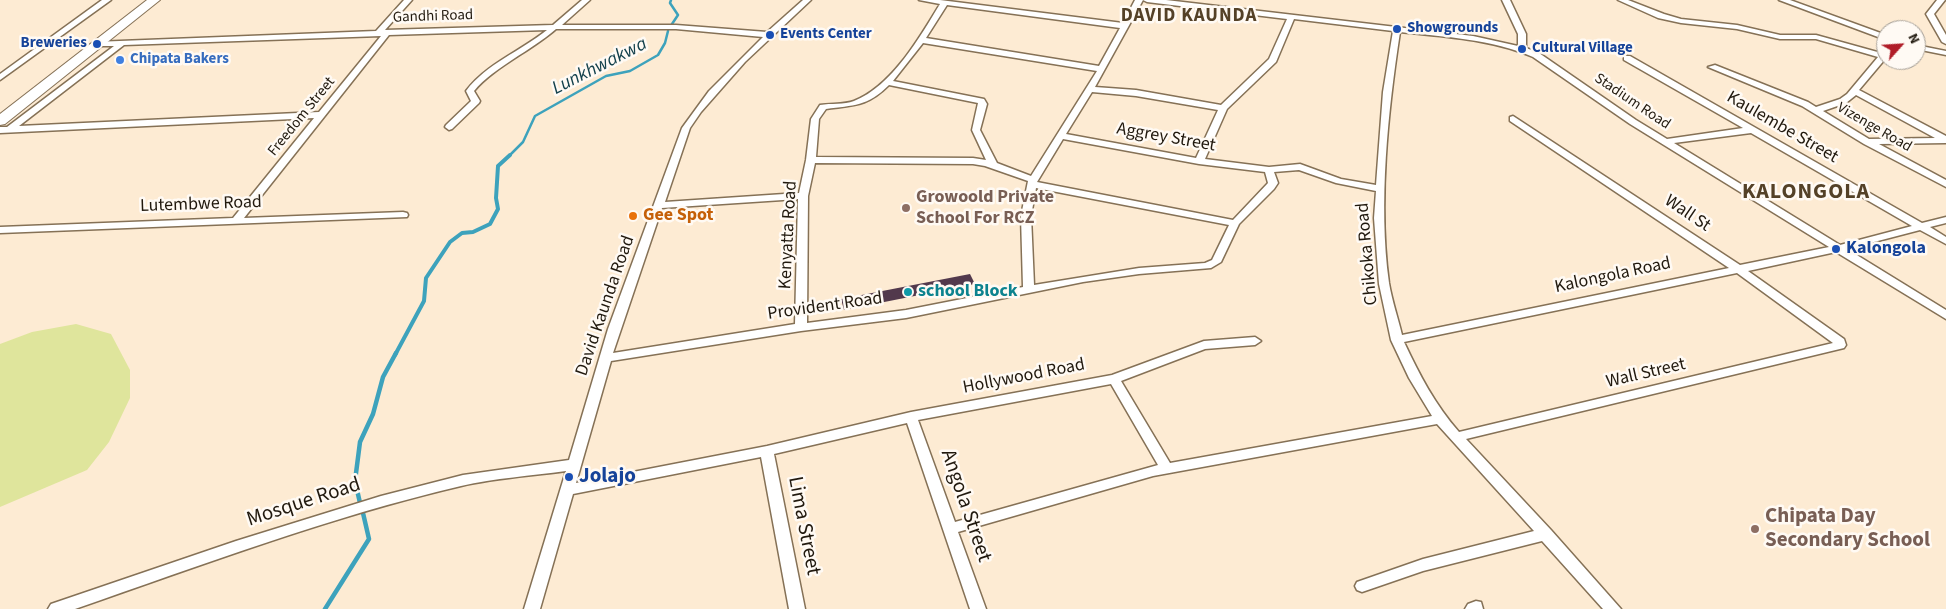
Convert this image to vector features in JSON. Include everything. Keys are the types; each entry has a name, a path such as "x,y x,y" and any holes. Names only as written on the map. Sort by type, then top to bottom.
{"highway":[{"path":"3,127 97,44 154,0"}],"street":[{"path":"0,78 107,0"},
{"name":"Freedom Street","path":"237,220 321,115 408,0"},
{"path":"449,127 476,101 470,92 480,79 537,42 586,0"},
{"name":"David Kaunda Road","path":"532,609 572,465 614,329 686,128 696,111 718,86 807,0"},
{"path":"923,0 1125,26"},
{"path":"1029,289 1026,216 1033,182 1059,136 1102,69 1139,0"},
{"name":"Stadium Road","path":"1147,0 1397,28 1473,38 1522,49 1553,65 1605,104 1946,315"},
{"path":"1506,0 1522,34 1522,49"},
{"path":"1622,0 1661,16 1681,21 1737,27 1780,37 1816,37 1876,52"},
{"path":"1783,0 1876,34"},
{"path":"1941,0 1930,14 1946,42"},
{"name":"Kenyatta Road","path":"801,327 803,196 811,160 815,119 820,110 829,106 856,104 888,82 921,40 945,3"},
{"path":"1199,161 1223,108 1273,60 1292,16"},
{"name":"Gandhi Road","path":"97,44 553,27 676,27 770,35"},
{"name":"Chikoka Road","path":"1397,28 1387,92 1379,218 1384,284 1396,340 1415,378 1440,419 1614,609"},
{"path":"921,40 1102,69"},
{"path":"0,137 3,127 122,43"},
{"path":"1926,49 1946,53"},
{"name":"Kaulembe Street","path":"1627,58 1946,241"},
{"name":"Vizenge Road","path":"1817,110 1843,101 1855,90 1876,64"},
{"path":"1712,67 1791,97 1817,110"},
{"path":"888,82 976,98 981,101 983,104 976,130 993,165"},
{"path":"1089,89 1136,93 1223,108"},
{"path":"1855,90 1946,140"},
{"name":"Vizenge Road","path":"1817,110 1867,142 1946,184"},
{"path":"3,127 321,115"},
{"name":"Wall St","path":"1513,119 1737,268 1840,342"},
{"path":"1665,142 1751,130"},
{"name":"Aggrey Street","path":"1059,136 1199,161 1269,170 1300,168 1339,181 1380,189"},
{"path":"1867,142 1946,140"},
{"path":"811,160 973,161 993,165 1033,182 1235,222 1273,183 1269,170"},
{"path":"659,205 803,196"},
{"name":"Lutembwe Road","path":"0,230 403,215"},
{"name":"Kalongola Road","path":"1396,340 1836,248 1946,220"},
{"name":"Provident Road","path":"606,358 801,327 906,314 1029,289 1140,271 1207,266 1216,262 1235,222"},
{"name":"Hollywood Road","path":"566,490 767,451 911,417 1114,379 1204,346 1255,341"},
{"name":"Wall Street","path":"1457,437 1838,346 1840,342"},
{"path":"1114,379 1166,468"},
{"name":"Angola Street","path":"911,417 978,609"},
{"path":"951,529 1166,468 1440,419"},
{"name":"Lima Street","path":"767,451 797,609"},
{"name":"Mosque Road","path":"56,609 381,501 463,480 572,465"},
{"path":"1362,586 1423,565 1546,534"}],"green space":[{"path":"76,324 111,334 130,370 130,398 109,442 87,470 0,507 0,344 32,332"}],"building":[{"name":"school Block","path":"970,274 975,284 844,310 841,299"}],"waterway":[{"name":"Lunkhwakwa","path":"671,0 670,3 678,15 672,24"},
{"name":"Lunkhwakwa","path":"510,155 523,142 535,116 606,76 630,71 658,55 665,43 668,31"},
{"name":"Lunkhwakwa","path":"395,355 424,301 426,278 450,242 462,233 473,232 490,224 498,209 496,198 498,166 510,155"},
{"name":"Lunkhwakwa","path":"360,503 355,481 360,442 373,414 383,377 396,353"},
{"name":"Lunkhwakwa","path":"325,609 369,539 363,513"}],"place":[{"name":"Showgrounds","path":"1397,29"},
{"name":"Events Center","path":"770,35"},
{"name":"Breweries","path":"97,44"},
{"name":"Cultural Village","path":"1522,49"},
{"name":"Chipata Bakers","path":"120,60"},
{"name":"Growoold Private School For RCZ","path":"906,208"},
{"name":"Gee Spot","path":"633,216"},
{"name":"Kalongola","path":"1836,249"},
{"name":"school Block","path":"908,292"},
{"name":"Jolajo","path":"569,477"},
{"name":"Chipata Day Secondary School","path":"1755,529"}],"district":[{"name":"DAVID KAUNDA","path":"1189,17"},
{"name":"KALONGOLA","path":"1806,193"}]}
